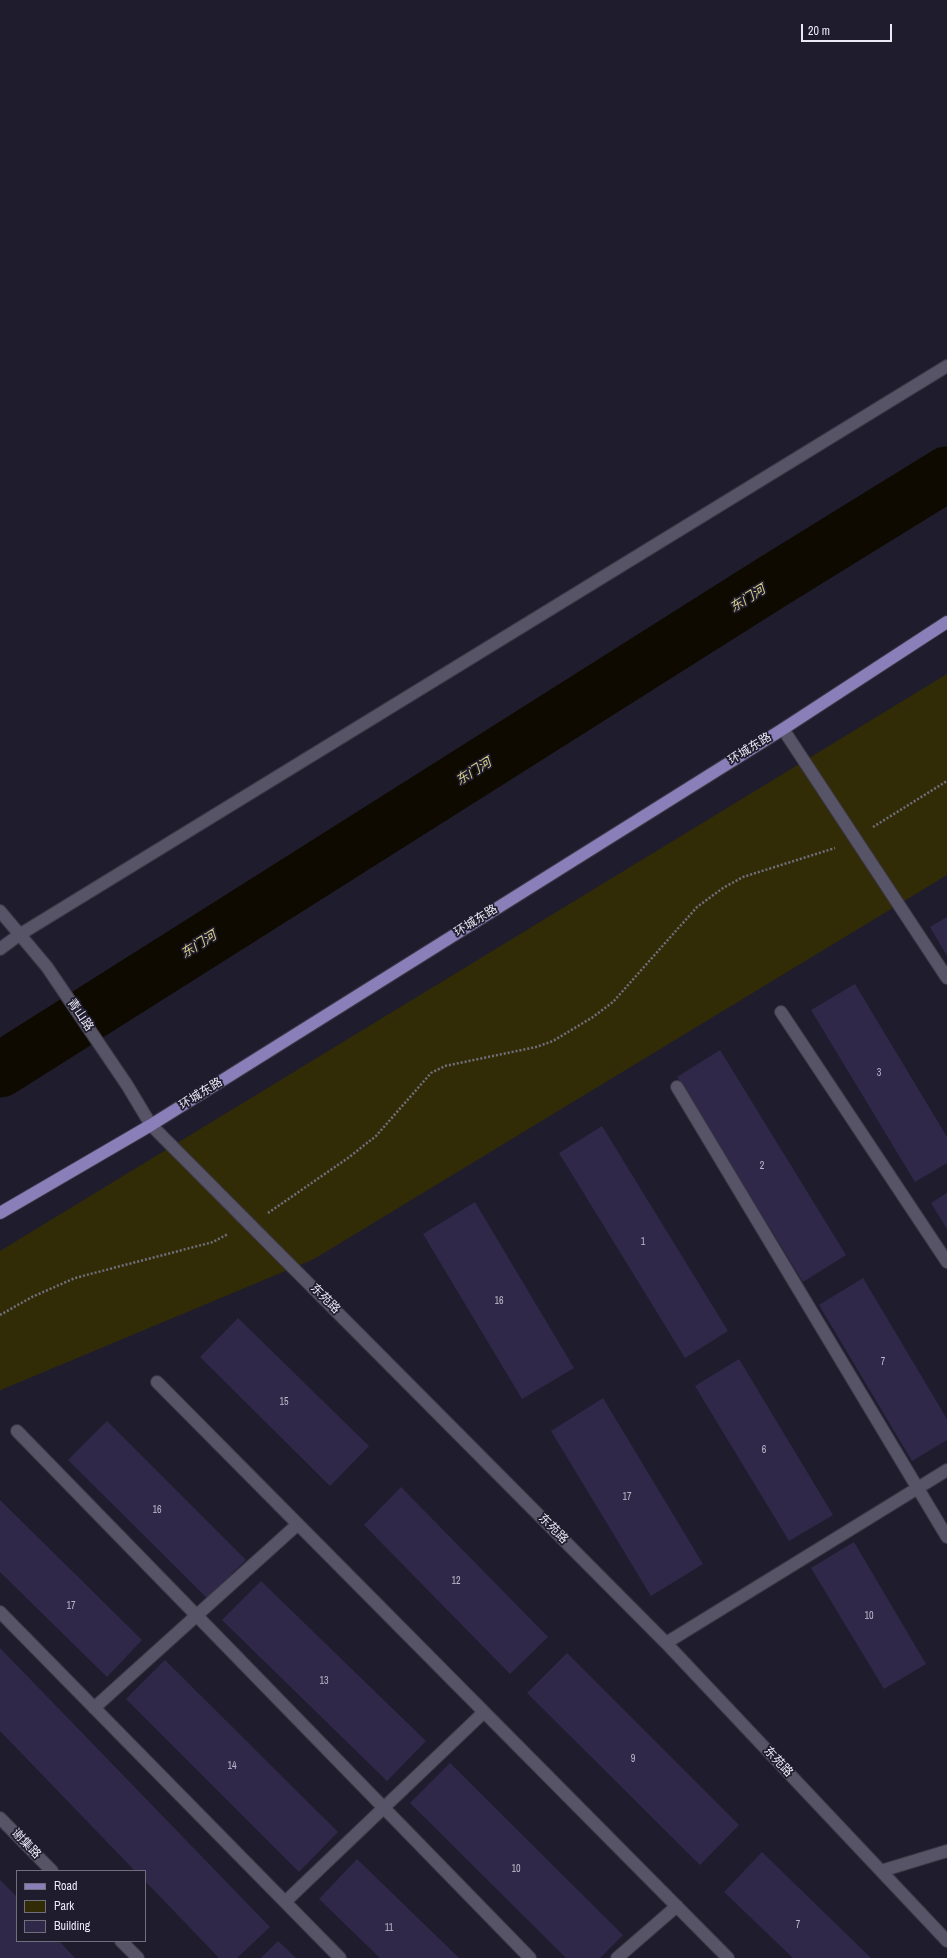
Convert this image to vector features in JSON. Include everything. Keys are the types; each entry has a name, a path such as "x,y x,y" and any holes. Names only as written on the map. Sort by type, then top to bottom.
{"main road":[{"name":"环城东路","path":"0,1213 151,1125 783,729 947,622"}],"street":[{"path":"0,949 19,935 947,366"},
{"path":"783,729 947,978"},
{"name":"青山路","path":"0,911 47,967 127,1085 151,1125"},
{"path":"781,1012 947,1262"},
{"path":"677,1087 947,1537"},
{"name":"东苑路","path":"151,1125 666,1643 947,1941"},
{"path":"157,1382 728,1958"},
{"path":"17,1431 530,1958"},
{"path":"666,1643 947,1470"},
{"path":"94,1708 298,1524"},
{"path":"0,1612 340,1958"},
{"path":"285,1902 484,1712"},
{"name":"谢集路","path":"0,1818 51,1870"},
{"path":"881,1870 947,1851"},
{"path":"617,1958 677,1906"},
{"path":"122,1942 138,1958"}],"path":[{"path":"0,1315 32,1296 75,1278 213,1242 280,1206 348,1158 376,1136 431,1073 445,1066 536,1047 553,1041 593,1017 617,998 697,907 723,888 743,877 845,845 947,781"}],"green space":[{"path":"947,674 947,875 314,1259 0,1391 0,1251"}],"building":[{"path":"947,917 947,956 930,927"},
{"path":"855,984 947,1137 947,1163 915,1182 811,1010"},
{"path":"720,1050 846,1255 803,1282 677,1077"},
{"path":"602,1126 728,1331 685,1358 559,1153"},
{"path":"947,1193 947,1229 931,1203"},
{"path":"475,1202 574,1368 522,1399 423,1234"},
{"path":"863,1278 947,1419 947,1440 912,1461 819,1305"},
{"path":"238,1318 369,1446 330,1486 200,1357"},
{"path":"739,1359 833,1515 789,1541 695,1386"},
{"path":"603,1398 703,1564 651,1596 551,1431"},
{"path":"107,1421 246,1560 207,1598 68,1460"},
{"path":"401,1487 548,1637 510,1674 364,1525"},
{"path":"0,1500 142,1640 107,1677 0,1572"},
{"path":"854,1542 926,1664 884,1689 811,1568"},
{"path":"261,1581 426,1741 387,1781 222,1620"},
{"path":"0,1648 270,1927 237,1958 219,1958 146,1882 146,1870 134,1870 0,1731"},
{"path":"567,1653 739,1825 700,1865 527,1693"},
{"path":"165,1660 338,1832 299,1872 126,1699"},
{"path":"450,1763 623,1935 600,1958 566,1958 410,1803"},
{"path":"762,1852 871,1958 793,1958 724,1892"},
{"path":"357,1859 459,1958 380,1958 319,1899"},
{"path":"0,1880 16,1896 16,1942 60,1942 75,1958 0,1958"},
{"path":"278,1941 296,1958 261,1958"}],"waterway":[{"name":"东门河","path":"0,1070 772,582 947,474"}]}
